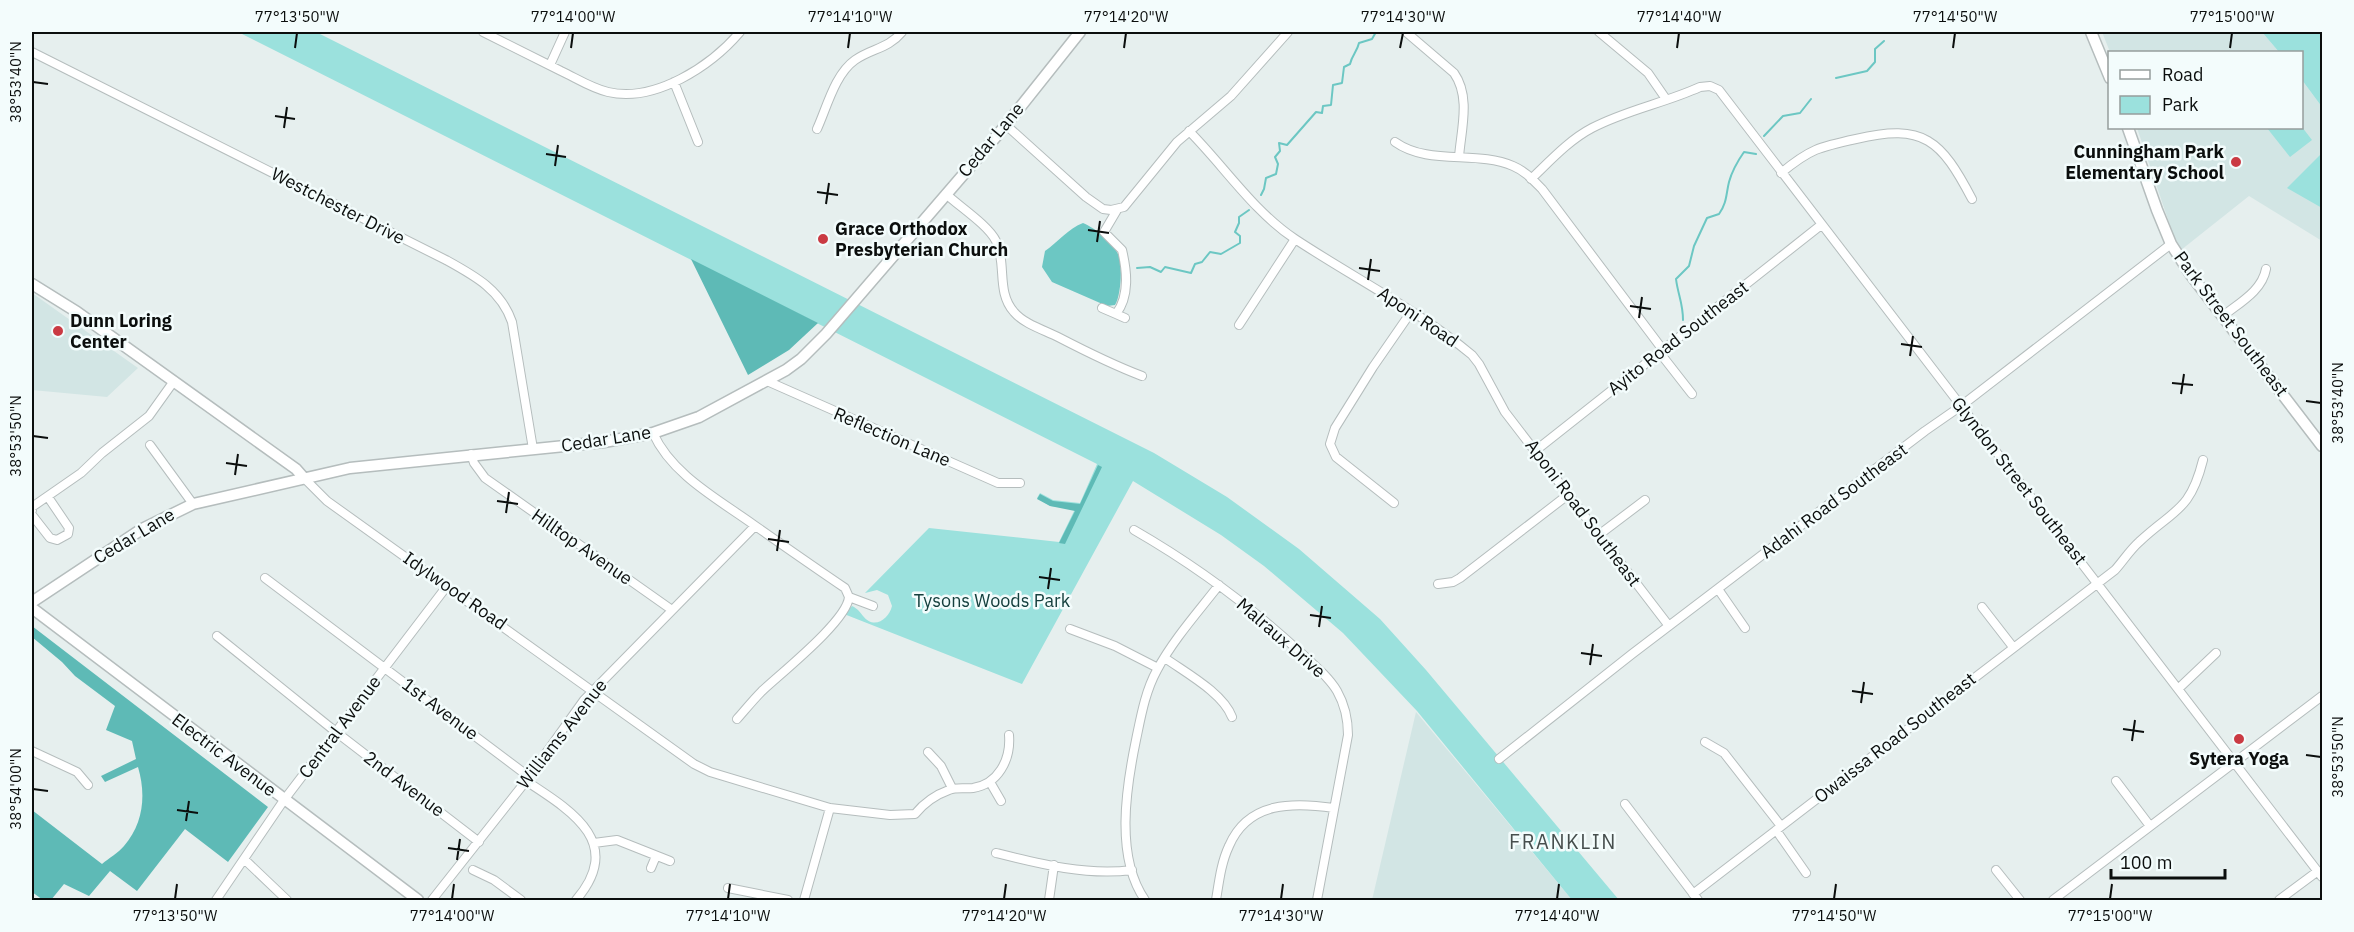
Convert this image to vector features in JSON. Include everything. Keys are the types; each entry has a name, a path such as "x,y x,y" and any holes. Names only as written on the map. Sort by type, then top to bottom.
{"main road":[{"name":"Cedar Lane","path":"32,602 142,529 193,504 303,477 381,463 604,442 653,433 699,417 767,381 801,359 820,340 1006,125 1080,32"},
{"path":"2091,32 2108,75"},
{"name":"Park Street Southeast","path":"2128,129 2171,244 2322,446"},
{"name":"Idylwood Road","path":"32,284 77,312 174,381 296,469 303,477"},
{"name":"Electric Avenue","path":"32,608 418,900"}],"street":[{"path":"483,32 596,88 610,92 635,93 675,82 711,62 740,32"},
{"path":"550,65 565,32"},
{"path":"817,129 839,79 848,67 856,59 894,41 903,32"},
{"path":"1006,125 1086,197 1103,209 1114,210 1124,207 1189,131 1231,96 1288,32"},
{"path":"1406,32 1454,73 1459,81 1464,98 1459,157"},
{"path":"1532,178 1576,138 1592,129 1666,99 1648,73 1599,32"},
{"name":"Westchester Drive","path":"32,52 446,260 484,283 504,303 512,322 533,449"},
{"path":"675,82 698,142"},
{"name":"Glyndon Street Southeast","path":"1666,99 1700,87 1714,87 1724,95 1821,225 1831,235 2320,874"},
{"name":"Aponi Road","path":"1189,131 1265,215 1295,239 1367,282 1472,355 1497,399"},
{"path":"1781,172 1803,155 1820,147 1888,132 1910,134 1926,140 1947,156 1972,199"},
{"path":"1395,142 1413,152 1505,163 1515,166 1532,178 1692,394"},
{"path":"946,195 996,240 1003,289 1006,301 1014,312 1023,320 1050,334 1142,376"},
{"path":"1114,210 1104,232 1122,250 1125,261 1126,293 1122,306 1116,314"},
{"name":"Ayito Road Southeast","path":"1535,451 1821,225"},
{"path":"1239,325 1295,239"},
{"name":"Adahi Road Southeast","path":"1499,759 1669,626 2171,244"},
{"path":"2223,316 2256,289 2266,269"},
{"path":"1102,308 1125,318"},
{"path":"1394,503 1347,467 1334,454 1330,444 1335,428 1411,312"},
{"path":"32,510 32,507 81,473 110,446 149,416 174,381"},
{"name":"Reflection Lane","path":"767,381 998,483 1020,483"},
{"name":"Aponi Road Southeast","path":"1497,399 1669,626"},
{"path":"653,433 660,448 672,463 754,526 845,588 849,597 847,606 829,628 761,692 737,719"},
{"path":"150,445 193,504"},
{"name":"Hilltop Avenue","path":"471,454 474,463 485,478 672,610"},
{"name":"Owaissa Road Southeast","path":"1695,897 1778,828 2115,570 2140,541 2186,502 2193,492 2203,460"},
{"name":"Idylwood Road","path":"303,477 327,501 668,747 710,772 830,808 891,815 915,814 924,803 952,788"},
{"path":"1438,584 1453,582 1460,578 1569,494"},
{"path":"32,515 50,538 57,540 68,534 69,528 48,497"},
{"path":"1600,534 1645,500"},
{"name":"Williams Avenue","path":"432,900 527,779 576,709 754,526"},
{"name":"Malraux Drive","path":"1134,530 1219,585 1287,640 1324,675 1337,692 1346,714 1347,735 1317,900"},
{"name":"1st Avenue","path":"265,578 385,667 581,821 594,843"},
{"path":"1145,900 1137,887 1132,870 1125,822 1126,785 1143,707 1149,686 1158,668 1219,585"},
{"name":"Central Avenue","path":"216,900 284,800 447,586"},
{"path":"1718,589 1745,628"},
{"path":"849,597 873,606"},
{"path":"1982,607 2013,647"},
{"path":"1070,629 1115,646 1158,668"},
{"name":"2nd Avenue","path":"217,636 336,732 479,842"},
{"path":"2178,689 2216,653"},
{"path":"1165,658 1219,697 1232,717"},
{"path":"2053,900 2322,696"},
{"path":"928,752 941,766 952,788 975,787 990,782 1000,771 1008,756 1009,735"},
{"path":"1705,742 1724,753 1778,828 1806,873"},
{"path":"32,751 77,772 88,785"},
{"path":"990,782 1000,801"},
{"path":"2116,782 2150,826"},
{"path":"1216,900 1228,847 1239,830 1256,816 1278,806 1292,804 1334,808"},
{"path":"1625,804 1695,897"},
{"path":"804,900 830,808"},
{"path":"576,900 587,886 595,868 594,843 617,840 670,861"},
{"path":"996,853 1054,866 1101,872 1132,870"},
{"path":"651,868 656,856"},
{"path":"244,859 287,900"},
{"path":"1049,900 1054,866"},
{"path":"473,870 494,880 521,900"},
{"path":"1996,870 2020,900"},
{"path":"494,880 498,871"},
{"path":"2279,900 2320,874"},
{"path":"728,888 788,900"}],"shaded area":[{"path":"2102,32 2262,32 2278,51 2110,51"},
{"name":"Cunningham Park Elementary School","path":"2303,81 2322,107 2322,241 2249,196 2181,250 2177,246 2137,129 2303,129"},
{"path":"1083,223 1103,236 1112,245 1120,259 1121,280 1115,305 1107,306 1052,282 1042,267 1045,251"},
{"path":"691,259 818,323 789,350 748,375"},
{"name":"Dunn Loring Center","path":"32,293 138,368 107,397 32,390"},
{"path":"1098,465 1102,467 1065,544 1059,543 1075,511 1050,506 1037,499 1040,494 1053,501 1080,504"},
{"path":"32,626 268,807 228,862 185,829 137,891 110,871 89,896 64,884 51,900 43,900 32,892 32,810 102,864 122,849 136,828 142,808 142,788 138,767 105,782 101,776 136,759 132,741 106,730 115,706 75,676 32,637"},
{"path":"1416,712 1572,900 1372,900"}],"green space":[{"name":"Tysons Woods Park","path":"238,32 316,32 1154,453 1227,497 1299,549 1380,619 1426,670 1619,900 1572,900 1417,711 1343,633 1264,566 1221,535 1133,481 1022,684 844,614 852,606 872,622 881,621 888,615 892,606 888,595 877,590 865,593 929,528 1059,542 1075,509 1050,506 1037,498 1040,493 1053,500 1080,503 1097,464"},
{"path":"2262,32 2322,32 2322,107 2303,81 2303,51 2278,51"},
{"path":"2303,128 2312,140 2290,157 2268,129"},
{"path":"2322,153 2322,208 2287,188"}],"waterway":[{"path":"1261,195 1266,178 1276,174 1278,164 1275,157 1280,151 1279,143 1287,145 1316,112 1322,113 1323,106 1331,105 1333,85 1342,83 1344,67 1350,64 1359,43 1372,39 1376,32"},
{"path":"1836,78 1867,71 1875,62 1875,49 1884,41"},
{"path":"1764,136 1783,116 1800,113 1811,99"},
{"path":"1683,320 1676,279 1689,266 1694,246 1707,218 1719,214 1722,210 1730,178 1739,159 1744,152 1756,154"},
{"path":"1137,268 1150,267 1161,272 1165,267 1191,273 1195,264 1202,262 1210,252 1221,254 1240,243 1240,236 1235,232 1239,217 1249,210"}],"place":[{"name":"Cunningham Park Elementary School","path":"2236,162"},
{"name":"Grace Orthodox Presbyterian Church","path":"823,239"},
{"name":"Dunn Loring Center","path":"58,331"},
{"name":"Sytera Yoga","path":"2239,739"}],"district":[{"name":"FRANKLIN","path":"1563,842"}]}
